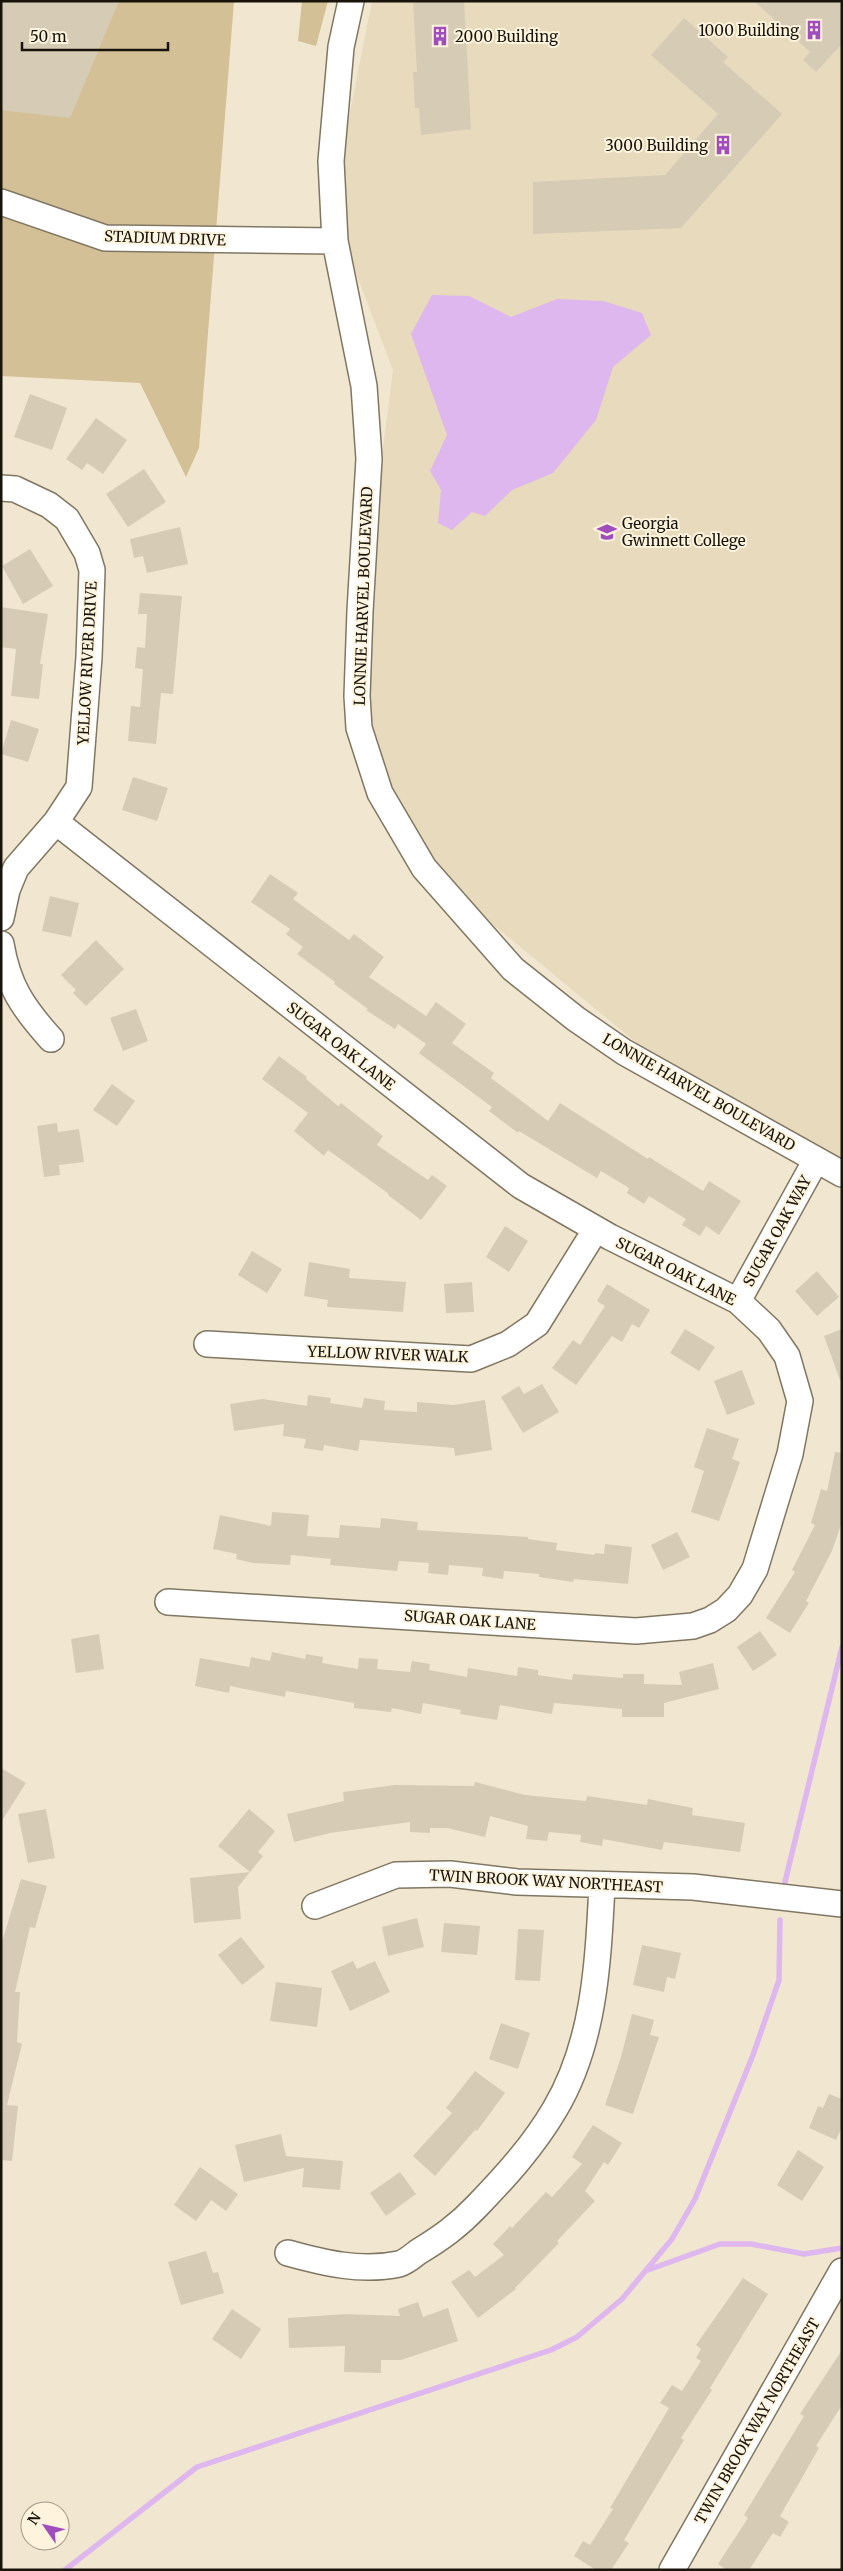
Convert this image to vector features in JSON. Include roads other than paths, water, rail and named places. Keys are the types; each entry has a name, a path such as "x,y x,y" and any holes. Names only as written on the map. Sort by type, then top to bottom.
{"street":[{"name":"LONNIE HARVEL BOULEVARD","path":"351,1 341,47 331,161 335,241 364,386 369,459 357,696 359,728 380,793 424,868 513,969 576,1018 624,1052 842,1174"},
{"name":"STADIUM DRIVE","path":"1,202 105,238 335,241"},
{"name":"YELLOW RIVER DRIVE","path":"1,488 14,489 49,505 66,519 87,553 92,570 89,657 78,787 56,822 16,868 7,890 1,918"},
{"name":"SUGAR OAK LANE","path":"56,822 521,1186 596,1229 738,1301 769,1330 787,1356 800,1401 790,1454 754,1569 740,1596 726,1610 710,1620 693,1626 636,1631 168,1602"},
{"path":"1,944 5,966 14,990 26,1011 51,1039"},
{"name":"SUGAR OAK WAY","path":"738,1301 816,1160"},
{"name":"YELLOW RIVER WALK","path":"207,1344 471,1359 508,1344 537,1324 596,1229"},
{"name":"TWIN BROOK WAY NORTHEAST","path":"315,1906 396,1875 450,1874 517,1882 602,1886 693,1887 842,1904"},
{"path":"288,2253 322,2262 359,2268 401,2264 455,2229 514,2168 555,2109 576,2066 590,2015 599,1952 602,1886"},
{"name":"TWIN BROOK WAY NORTHEAST","path":"672,2570 842,2271"}],"waterway":[{"path":"784,1886 842,1647"},
{"path":"65,2570 197,2467 551,2350 577,2337 622,2299 672,2239 695,2199 753,2055 779,1980 780,1920"},
{"path":"645,2271 720,2244 751,2244 804,2254 842,2248"}],"place":[{"name":"1000 Building","path":"814,30"},
{"name":"2000 Building","path":"440,36"},
{"name":"3000 Building","path":"723,145"},
{"name":"Georgia Gwinnett College","path":"607,532"}]}
